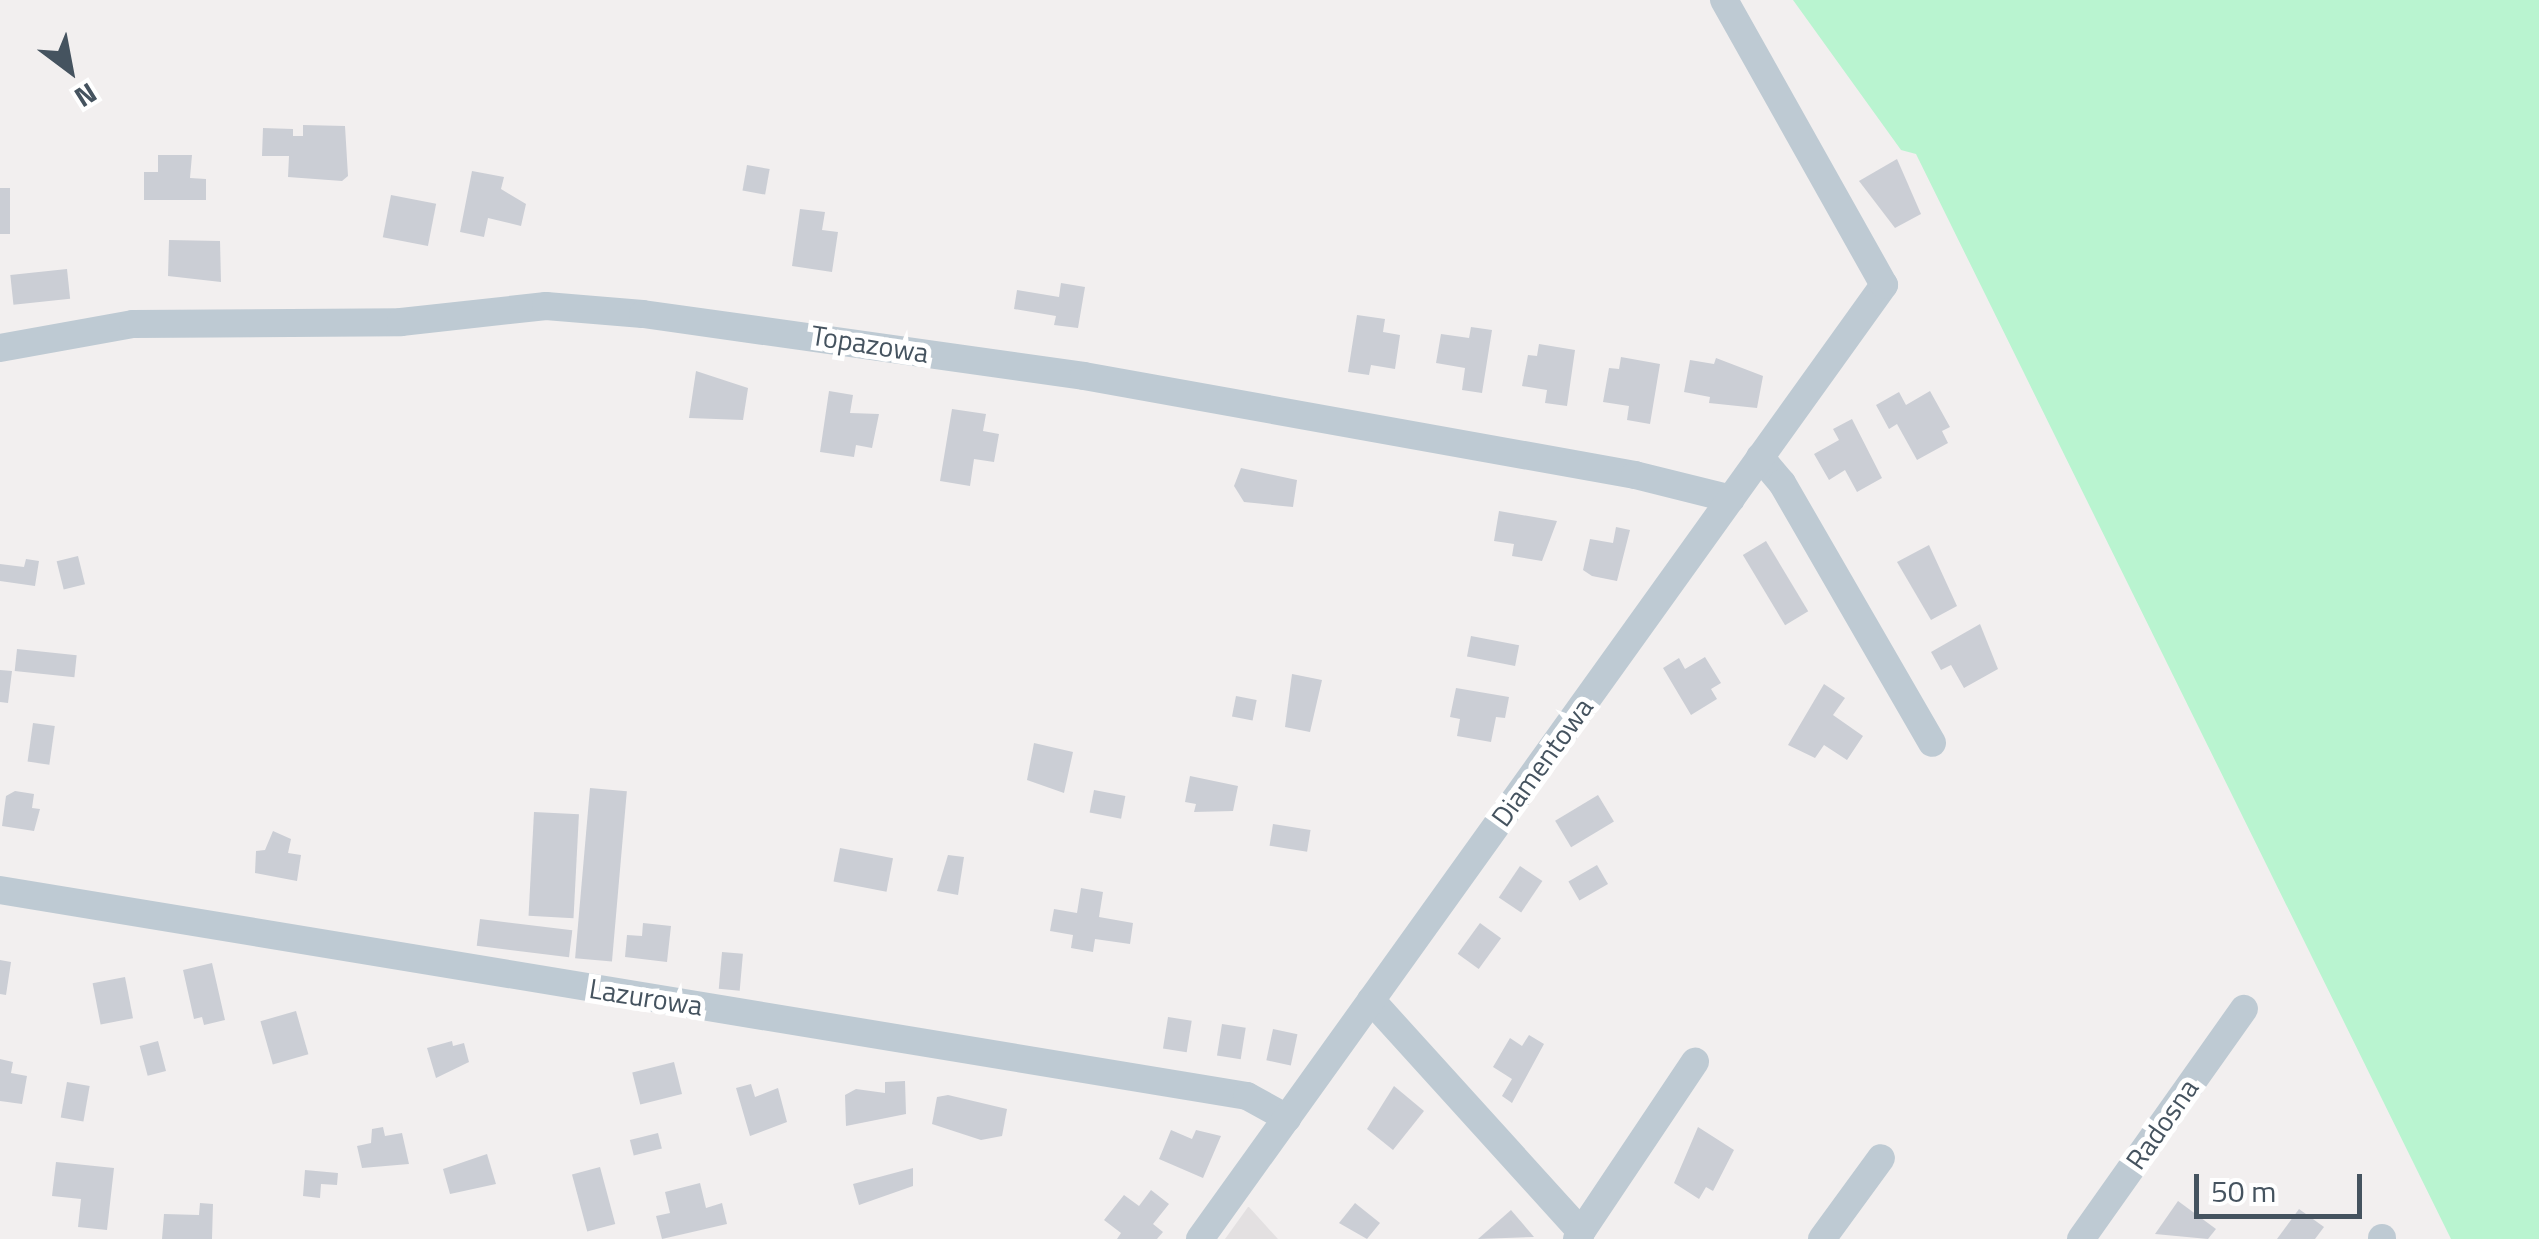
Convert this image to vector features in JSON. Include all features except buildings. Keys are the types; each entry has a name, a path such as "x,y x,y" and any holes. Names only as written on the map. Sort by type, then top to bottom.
{"street":[{"name":"Diamentowa","path":"1200,1239 1884,285 1724,0"},
{"name":"Topazowa","path":"0,348 132,324 402,322 546,306 643,314 1084,376 1635,475 1731,500"},
{"path":"1760,457 1782,483 1932,744"},
{"name":"Lazurowa","path":"0,890 1248,1096 1287,1118"},
{"path":"1371,1000 1579,1236 1695,1062"},
{"name":"Radosna","path":"2081,1239 2244,1009"},
{"path":"1822,1239 1881,1158"}],"shaded area":[{"path":"1249,1207 1278,1239 1225,1239"}],"green space":[{"path":"1793,0 2539,0 2539,1239 2451,1239 1916,154 1901,150"}]}
